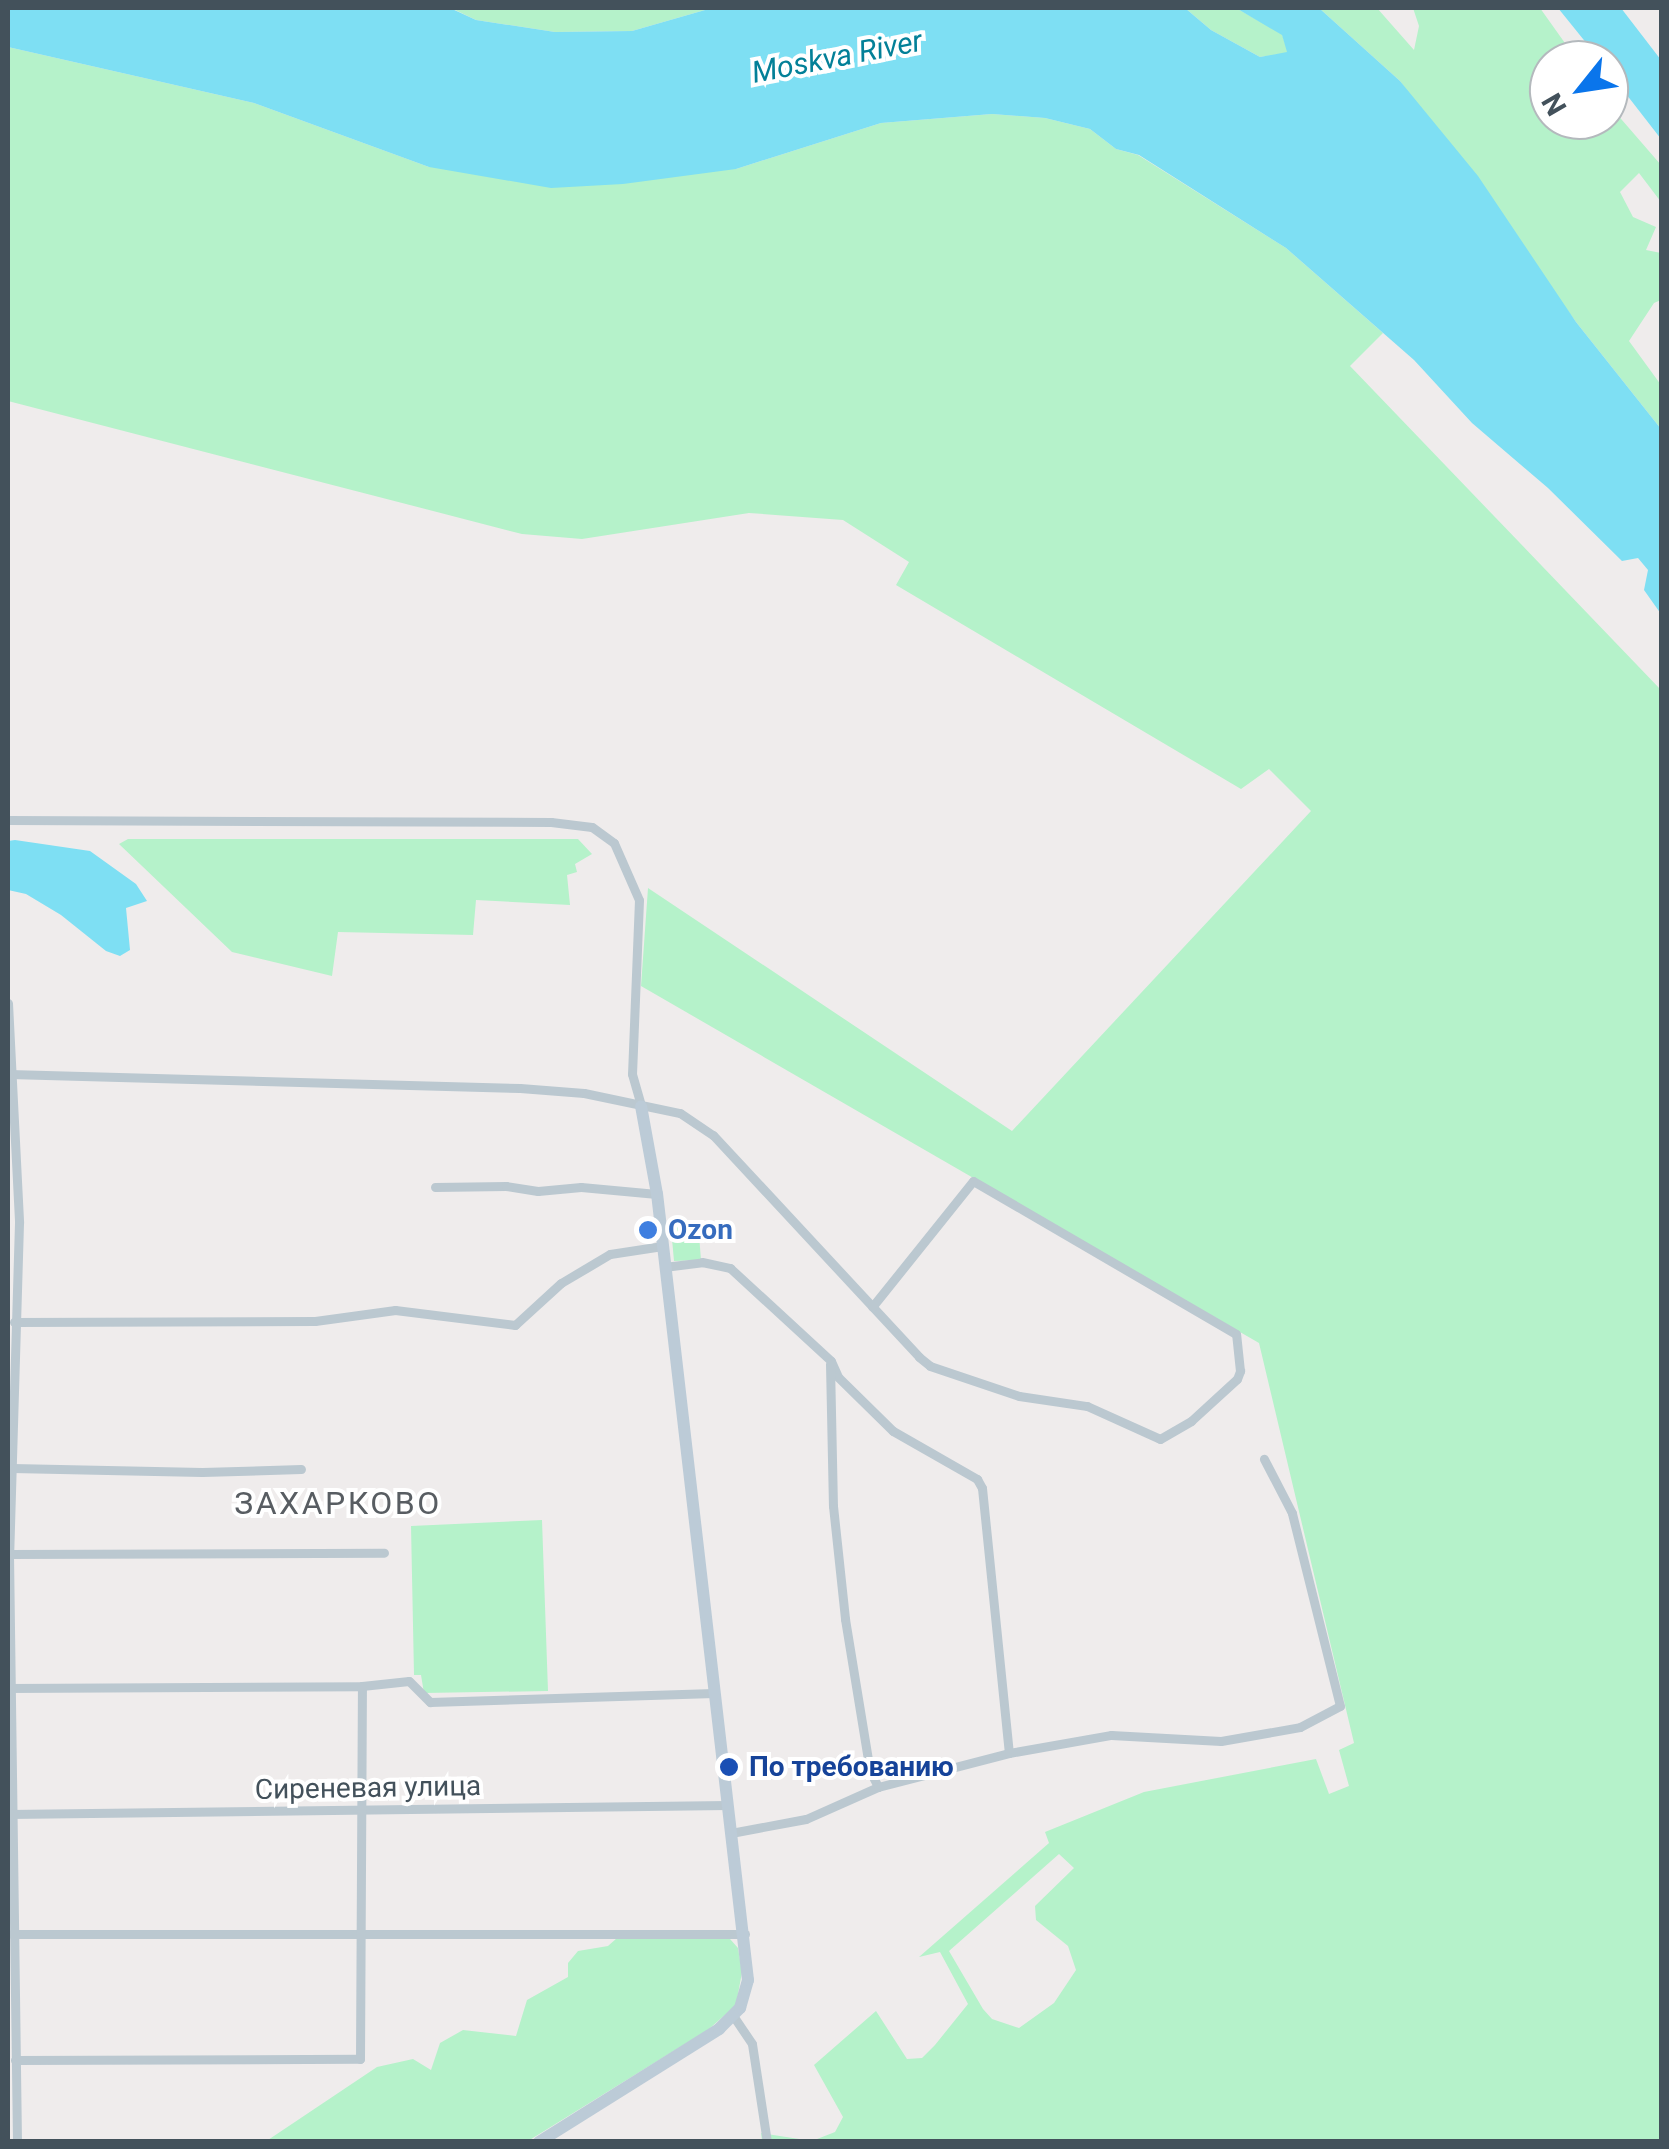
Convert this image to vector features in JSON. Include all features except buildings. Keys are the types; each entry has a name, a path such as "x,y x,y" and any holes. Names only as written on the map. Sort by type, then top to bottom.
{"street":[{"path":"8,820 551,822 592,827 614,844 639,900 632,1074 657,1194 742,1907 747,1990 734,2017 539,2142"},
{"path":"8,1003 19,1222 8,1554 11,2025 17,2142"},
{"path":"9,1074 520,1088 584,1093 680,1113 701,1123 872,1306 930,1366 1019,1396 1088,1406 1160,1438 1192,1421 1237,1379 1240,1371 1236,1334 972,1181 872,1306"},
{"path":"435,1187 506,1186 538,1191 581,1188 657,1194"},
{"path":"14,1322 315,1322 395,1310 514,1324 561,1283 610,1254 662,1246"},
{"path":"664,1267 702,1262 730,1268 830,1361 838,1377 893,1432 968,1471 982,1488 1010,1753"},
{"path":"830,1361 833,1506 845,1619 870,1771 878,1787"},
{"path":"731,1832 806,1819 878,1787 1010,1753 1110,1735 1222,1741 1300,1728 1340,1706 1292,1513 1264,1459"},
{"path":"12,1468 185,1472 300,1469"},
{"path":"8,1554 384,1553"},
{"path":"9,1688 362,1686 409,1681 430,1702 714,1693"},
{"path":"15,2060 360,2060 362,1686"},
{"name":"Сиреневая улица","path":"10,1814 728,1805"},
{"path":"12,1934 745,1934"},
{"path":"734,2017 752,2044 766,2142"}],"green space":[{"path":"451,8 712,8 632,31 555,32 476,20"},
{"path":"1185,8 1236,8 1282,34 1288,53 1260,57 1211,30"},
{"path":"1319,8 1377,8 1414,50 1419,26 1413,8 1540,8 1563,40 1529,40 1529,140 1629,140 1629,128 1661,165 1661,202 1639,173 1620,192 1633,217 1656,227 1646,250 1661,253 1661,300 1654,303 1629,341 1661,385 1661,429 1576,322 1400,81"},
{"path":"8,47 254,103 429,167 736,169 881,123 992,114 1045,118 1090,129 1116,149 1138,155 1286,248 1383,333 1350,366 1661,690 1661,2141 812,2141 835,2132 843,2117 814,2065 876,2011 907,2059 922,2058 935,2045 968,2004 940,1952 919,1957 1049,1843 1045,1832 1144,1792 1316,1759 1329,1794 1349,1786 1339,1750 1354,1743 1259,1343 641,986 648,888 1012,1131 1311,811 1269,769 1241,789 896,585 909,562 843,520 749,513 582,539 522,534 8,401","holes":["1059,1854 1074,1868 1035,1906 1036,1920 1068,1946 1076,1970 1054,2003 1019,2028 992,2019 949,1951"]},
{"path":"128,839 578,839 592,854 575,864 577,872 567,875 570,905 476,900 473,935 338,932 332,976 232,952 119,844"},
{"path":"693,1226 699,1235 701,1260 674,1261 671,1228"},
{"path":"542,1520 548,1691 424,1693 421,1675 414,1675 411,1526"},
{"path":"617,1938 730,1939 738,1948 742,1972 736,2005 709,2029 528,2141 265,2142 377,2067 413,2059 431,2070 440,2043 463,2030 516,2036 527,2000 568,1977 568,1963 578,1951 608,1946"},
{"path":"761,2133 812,2141 762,2141"}],"water":[{"name":"Moskva River","path":"8,8 450,8 476,20 555,32 632,31 712,8 1185,8 1211,30 1260,57 1287,52 1282,35 1236,8 1319,8 1400,81 1478,176 1576,322 1661,429 1661,614 1644,590 1648,570 1638,558 1622,561 1548,488 1472,423 1414,360 1286,248 1139,155 1116,149 1090,129 1045,118 992,114 881,123 736,169 623,184 551,188 429,167 254,103 8,47"},
{"path":"1558,8 1621,8 1661,60 1661,139 1629,98 1629,40 1584,40"},
{"path":"8,841 90,851 136,884 147,901 126,908 130,950 120,956 106,951 61,915 26,894 8,890"}],"place":[{"name":"Ozon","path":"648,1230"},
{"name":"По требованию","path":"729,1767"}],"district":[{"name":"ЗАХАРКОВО","path":"338,1503"}]}
